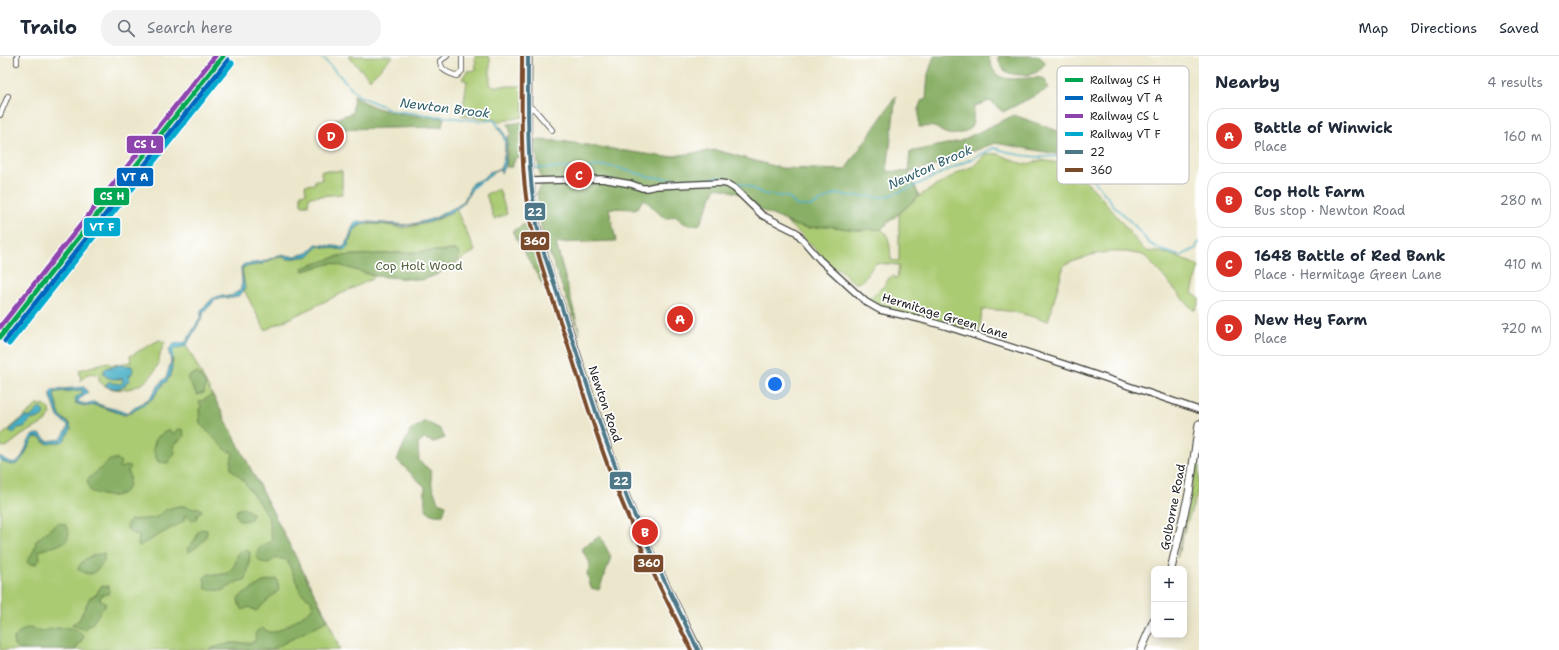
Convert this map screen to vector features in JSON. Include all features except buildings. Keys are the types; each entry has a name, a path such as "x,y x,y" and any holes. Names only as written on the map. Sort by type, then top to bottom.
{"main road":[{"name":"Newton Road","path":"528,56 528,154 530,181 535,217 546,260 611,455 638,525 698,650"},
{"name":"Golborne Road","path":"1172,566 1189,493 1199,424"},
{"path":"1141,650 1151,627"}],"street":[{"path":"17,56 17,63"},
{"path":"447,56 440,61 440,66 442,69 457,76 462,71 462,56"},
{"path":"0,115 8,96"},
{"path":"528,106 535,110 552,130"},
{"name":"Hermitage Green Lane","path":"530,181 602,179 647,188 656,186 726,184 734,188 762,215 796,232 820,260 866,302 880,310 945,326 1064,364 1199,410"}],"green space":[{"path":"348,56 393,56 370,79"},
{"path":"475,56 488,56 490,59 490,84 493,86 523,86 523,117 497,122 496,119 462,115 467,81 462,79 467,71 476,70"},
{"path":"934,56 988,56 994,71 998,75 1011,79 1045,79 1048,89 1003,112 990,101 975,106 973,123 971,127 959,134 951,135 934,127 919,127 919,107 921,101 926,99 928,74"},
{"path":"998,56 1039,56 1046,63 1034,73 1016,75 1008,73 1002,68"},
{"path":"354,95 363,102 385,110 409,115 444,118 442,127 341,129 335,119 352,113"},
{"path":"896,96 887,171 908,172 910,152 960,141 1014,115 1057,131 1057,154 995,143 937,165 909,172 919,196 881,229 856,230 827,226 809,228 797,226 754,207 741,194 716,187 700,224 696,225 686,224 676,216 665,219 644,199 636,209 609,208 616,241 556,243 580,334 542,233 537,193 538,189 542,185 534,140 560,141 665,157 716,150 781,168 845,170"},
{"path":"523,122 525,159 516,157 512,167 506,167 508,136 511,134 508,124"},
{"path":"985,154 997,154 1026,164 1041,160 1057,164 1057,184 1089,184 1146,251 1170,254 1199,266 1192,293 1199,298 1199,302 1195,310 1193,310 1143,255 1126,252 1107,252 1091,255 1064,265 1048,321 1007,311 982,310 979,335 889,311 866,301 884,286 889,278 894,276 897,278 899,265 876,263 863,280 856,283 853,282 839,269 836,268 834,270 829,266 830,264 786,222 809,228 828,226 856,230 881,229 887,235 891,260 899,261 899,214 919,196 961,171 974,166"},
{"path":"321,171 342,171 342,194 309,197 308,205 301,205 301,194 306,193 305,185 315,184 315,180 322,180"},
{"path":"499,189 507,214 494,219 486,194"},
{"path":"456,209 475,251 457,262 460,253 455,250 339,256 303,271 332,263 375,276 372,279 265,330 244,290 243,267 262,264 277,257 284,257 288,259 309,256 318,246 345,250 355,229 364,224 381,224 405,228 431,222 450,214"},
{"path":"525,224 535,229 568,337 566,338 555,306 512,231"},
{"name":"Cop Holt Wood","path":"455,250 460,253 457,262 436,275 422,280 375,276 332,263 303,271 302,268 339,256"},
{"path":"159,340 165,342 154,372 143,383 136,387 120,390 112,389 99,381 99,375 93,374 88,374 81,381 79,370 108,362 111,365 131,362 130,356","holes":["120,365 131,366 129,375 122,388 116,388 107,383 122,385 124,379 108,378 103,372 106,368"]},
{"path":"183,346 187,347 191,354 328,620 340,650 0,650 0,459 7,463 13,464 18,462 35,437 41,438 45,443 62,442 71,429 69,423 60,416 54,395 55,392 82,390 83,393 75,403 87,406 96,405 125,415 153,398 167,381 173,361 173,349"},
{"path":"197,372 206,384 204,393 197,395 187,378"},
{"path":"213,395 328,620 271,650 209,650 232,643 251,643 256,640 255,633 259,630 263,628 267,631 273,632 282,629 313,608 311,600 301,593 287,560 275,558 269,563 261,562 256,557 261,547 272,541 268,516 243,480 231,469 233,454 231,451 228,452 200,424 199,409 201,407 199,402"},
{"path":"37,405 46,406 51,414 45,422 22,435 9,445 5,447 0,446 0,437"},
{"path":"425,421 440,429 445,438 434,442 424,439 418,444 419,461 431,471 432,486 438,502 446,505 443,515 431,514 428,511 425,503 425,487 397,460 410,431"},
{"path":"169,429 173,434 179,429 183,430 184,436 173,446 175,453 168,463 158,462 153,449 156,438"},
{"path":"1198,457 1199,489 1185,528 1177,558"},
{"path":"116,459 121,462 120,468 129,465 131,467 128,471 128,487 125,492 119,495 105,496 90,491 87,480 110,460"},
{"path":"179,506 194,509 196,507 202,510 198,514 196,520 190,520 187,516 184,516 184,521 139,546 138,545 139,536 132,534 127,528 128,522 131,520 155,518 167,509"},
{"path":"244,507 253,514 251,519 243,521 238,519 235,514 237,510"},
{"path":"57,523 65,524 69,533 66,541 39,551 40,559 36,564 29,564 27,562 34,551 36,541"},
{"path":"201,529 207,530 207,534 201,543 189,552 187,549 196,538 198,531"},
{"path":"600,536 611,557 599,590 591,588 587,574 590,563 581,549"},
{"path":"245,549 250,552 246,580 239,581 222,591 206,589 204,578 208,574 216,575 229,573 235,564 238,553"},
{"path":"104,553 104,560 101,565 91,574 85,573 78,569 82,562 88,558"},
{"path":"277,579 279,590 256,611 249,607 243,610 239,604 238,598 263,582"},
{"path":"101,586 109,586 109,594 101,595 100,600 105,602 105,607 92,624 88,625 86,630 71,625 79,620 90,597 96,595"},
{"path":"27,628 35,629 41,632 49,629 68,628 78,631 84,637 75,650 19,650 14,645 13,639"}],"water":[{"path":"501,127 507,139 505,157 506,163 501,173 500,170 495,171 485,180 475,184 463,204 455,210 430,222 404,226 368,223 358,226 352,234 345,250 318,246 309,256 288,259 284,257 277,257 262,264 243,267 242,270 245,289 240,295 233,298 223,298 213,301 212,304 204,311 202,318 186,346 174,349 172,351 172,368 170,376 153,398 139,408 125,415 96,405 87,406 77,404 75,398 83,393 82,390 55,392 54,395 60,416 70,425 71,429 64,441 48,444 41,438 35,437 18,463 13,465 7,464 0,459 0,456 9,462 16,462 24,453 29,440 38,434 48,441 61,439 68,426 58,417 50,394 52,390 84,387 88,393 78,400 78,402 86,404 93,402 126,413 150,398 162,381 166,378 171,361 169,352 170,348 174,344 186,342 201,316 201,310 213,298 220,296 231,296 240,290 242,283 241,267 244,264 262,262 279,255 294,256 308,253 316,244 343,247 346,244 354,224 357,221 409,225 435,218 456,207 465,199 472,183 482,179 489,172 500,169 505,148 503,135 498,128"},
{"path":"120,365 132,366 133,371 131,375 129,375 130,381 126,382 125,386 120,388 112,388 105,385 110,381 111,383 122,384 123,378 113,379 104,375 104,370 106,368"},
{"path":"40,408 45,413 43,417 31,420 24,427 18,428 13,434 10,430 24,417 31,417"}],"waterway":[{"name":"Newton Brook","path":"321,56 359,96 394,111 482,121 494,120 500,129"},
{"name":"Newton Brook","path":"533,168 583,168 603,166 615,167 650,177 701,181 719,177 745,185 764,194 788,197 797,206 811,206 835,194 885,197 910,188 994,148 1019,155 1037,157 1057,156"},
{"name":"Newton Brook","path":"470,190 481,181"},
{"name":"Newton Brook","path":"1097,184 1116,208 1135,226 1149,243 1161,250 1180,256 1195,249 1199,242"},
{"name":"Newton Brook","path":"172,358 173,348"}],"transit line":[{"path":"0,327 215,56"},
{"path":"0,337 223,56"},
{"name":"360","path":"522,56 524,179 529,216 538,252 614,482 647,559 691,650"},
{"name":"22","path":"528,56 529,152 533,200 542,247 603,433 629,503 653,557 698,650"},
{"path":"5,341 228,60"},
{"path":"9,344 232,63"}],"place":[{"name":"New Hey Farm","path":"331,136"},
{"name":"1648 Battle of Red Bank","path":"579,175"},
{"name":"Battle of Winwick","path":"680,319"},
{"name":"Cop Holt Farm","path":"645,532"}]}
